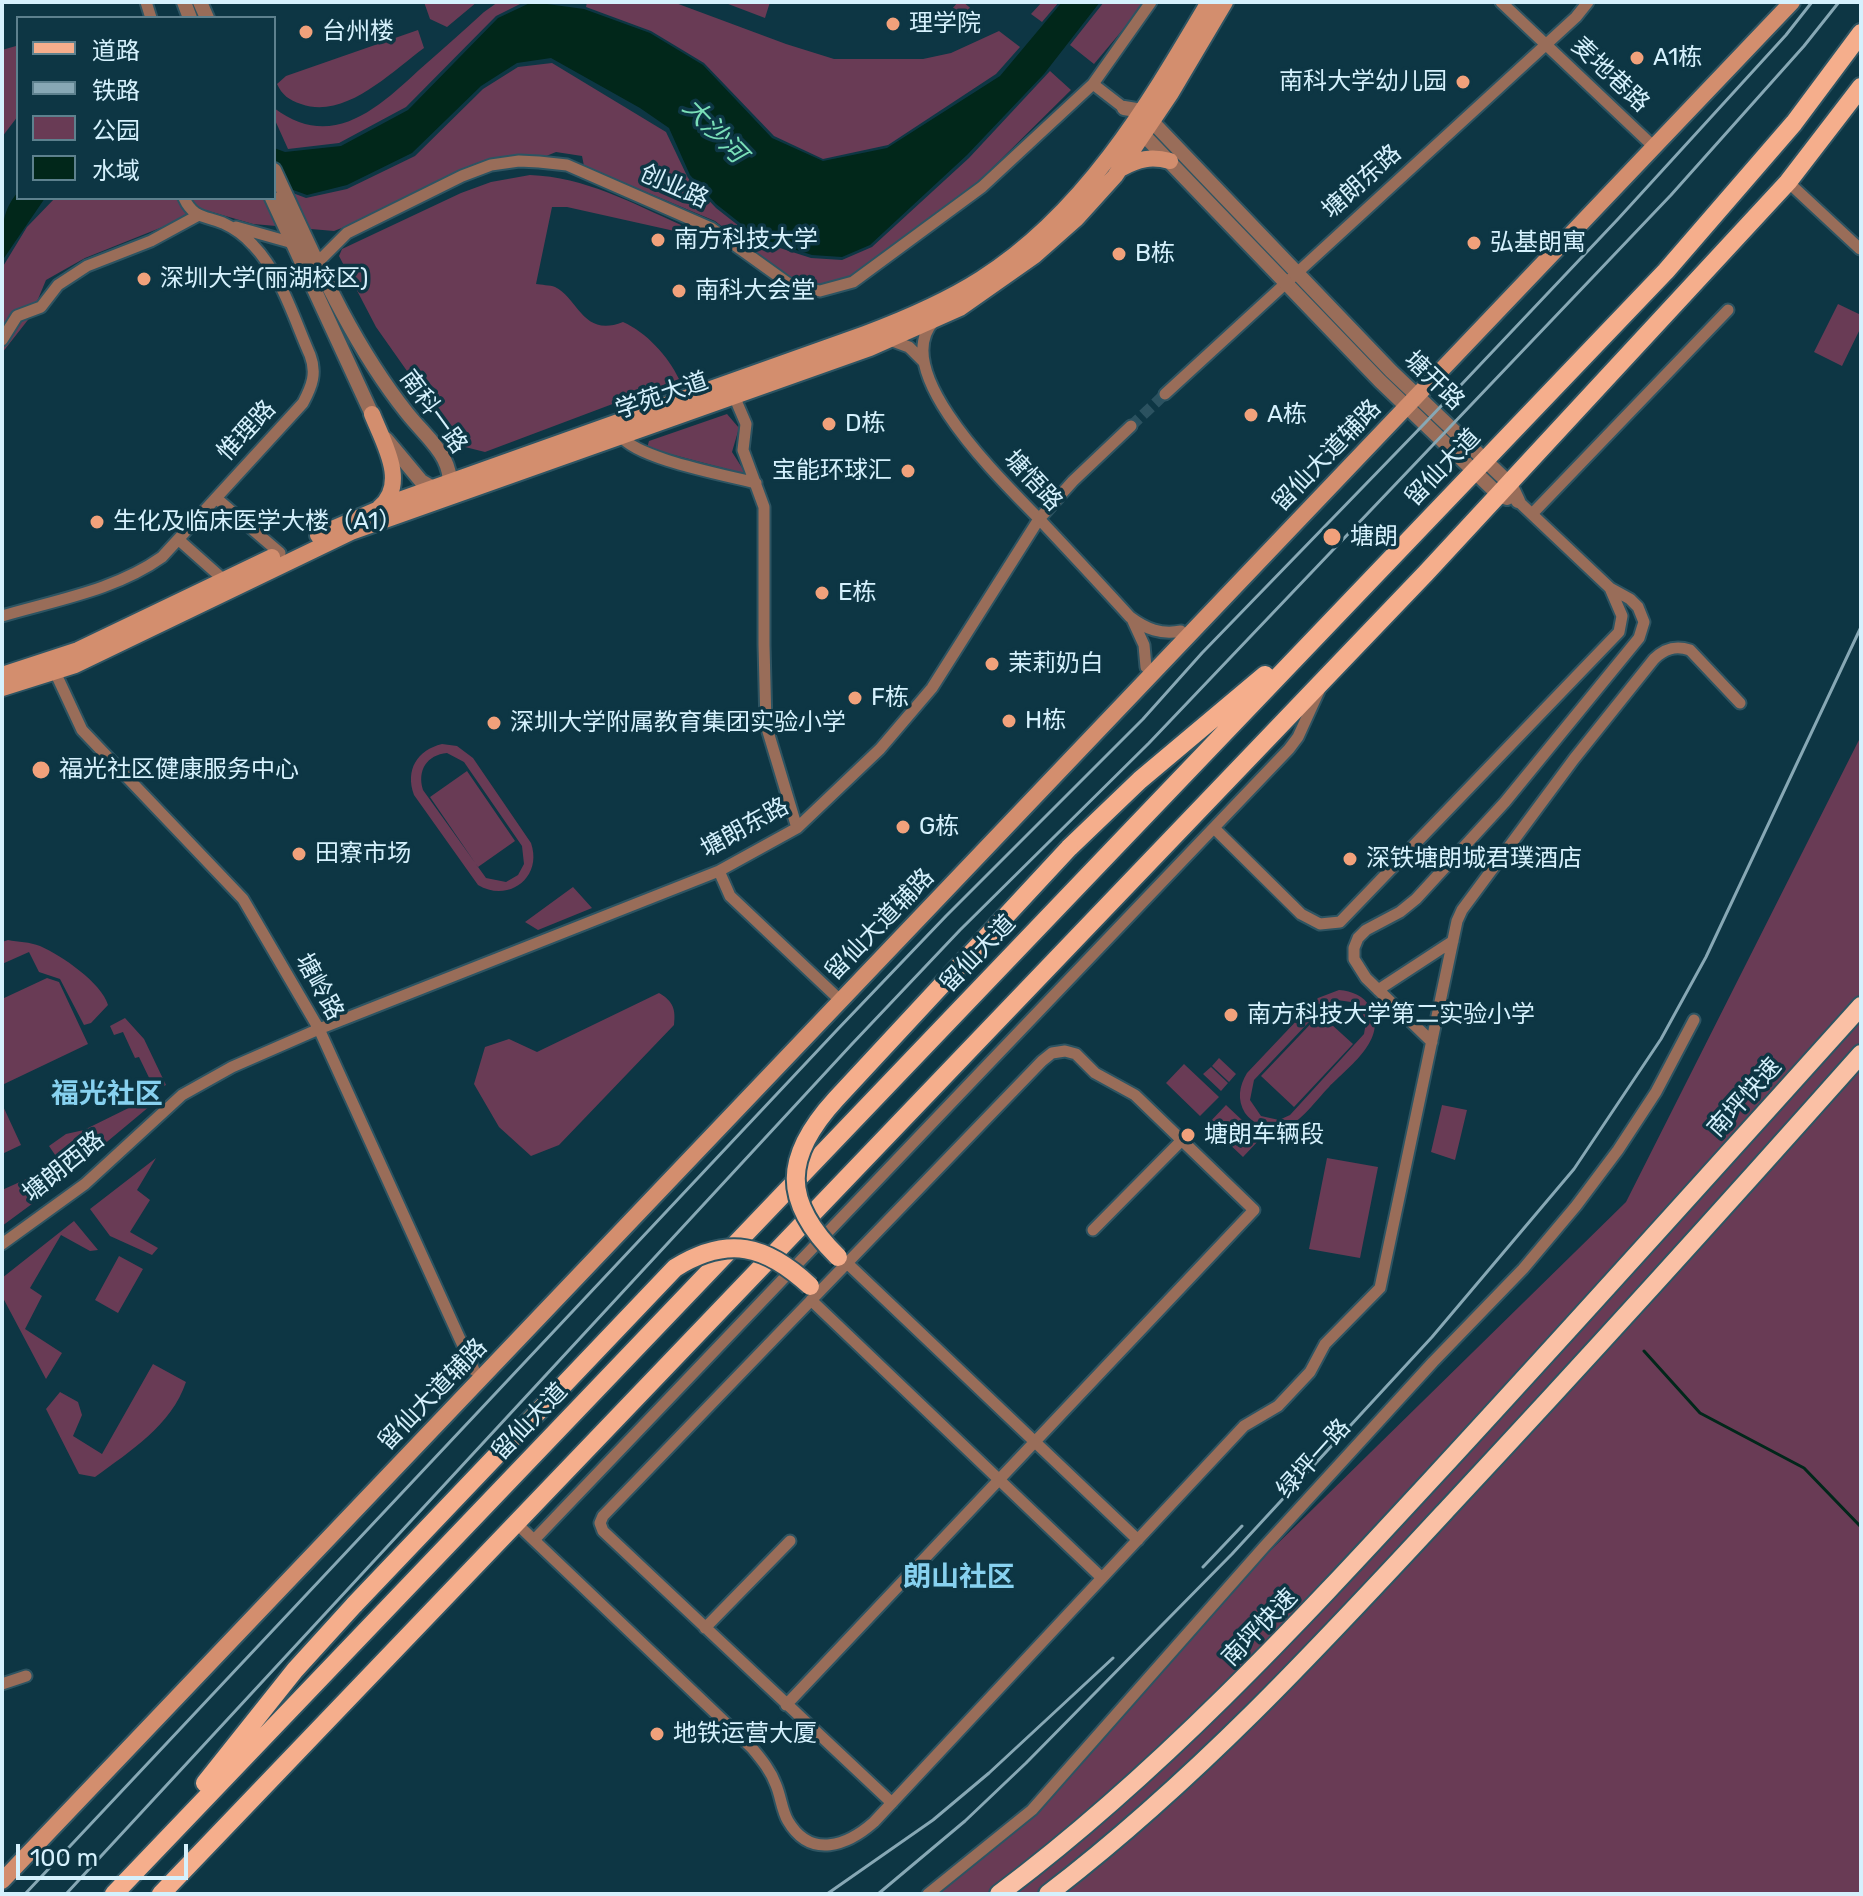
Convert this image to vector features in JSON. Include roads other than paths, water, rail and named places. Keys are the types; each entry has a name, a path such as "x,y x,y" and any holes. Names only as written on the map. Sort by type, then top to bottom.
{"highway":[{"name":"南坪快速","path":"999,1894 1083,1827 1266,1658 1861,1006"},
{"path":"1048,1894 1221,1745 1316,1651 1689,1247 1861,1054"}],"main road":[{"name":"学苑大道","path":"2,675 78,650 379,508 433,488 450,489 621,436 890,340 936,320 984,293 1034,256 1077,218 1120,169 1209,2"},
{"name":"学苑大道","path":"2,688 100,654 329,541 450,489 865,334 949,297 1000,266 1039,234 1092,180 1143,123 1225,2"},
{"name":"留仙大道辅路","path":"1651,144 1778,2"},
{"name":"留仙大道辅路","path":"2,1881 838,997 1651,144 1792,2"},
{"name":"留仙大道","path":"114,1894 1707,226 1794,123 1861,33"},
{"path":"161,1894 1504,489 1788,182 1861,87"},
{"path":"1120,169 1143,159 1170,161"},
{"name":"留仙大道辅路","path":"2,1866 474,1370 838,997 1146,667 1409,398"},
{"path":"372,414 393,474 391,493 379,508"},
{"path":"844,1261 810,1226 798,1198 796,1165 808,1134 836,1099 1069,848 1140,780 1345,605"},
{"path":"141,1865 269,1700 355,1604 675,1268 707,1251 740,1247 778,1260 813,1293"}],"street":[{"name":"创业路","path":"317,263 347,233 462,176 491,165 539,162 567,165 711,228 789,284 808,291 833,289 853,282 972,195 1093,84 1151,2"},
{"name":"麦地巷路","path":"1501,2 1651,144"},
{"name":"塘朗东路","path":"1165,394 1588,2"},
{"path":"1093,84 1143,123"},
{"name":"塘开路","path":"1143,123 1170,161 1291,277"},
{"name":"塘开路","path":"1143,123 1409,398 1518,501"},
{"name":"南科一路","path":"276,176 297,240 372,414 397,454 421,481 433,488"},
{"path":"1788,182 1860,249"},
{"path":"2,340 17,316 41,307 58,285 87,266 151,241 197,216 185,200"},
{"name":"南科一路","path":"273,200 297,240 317,263 352,334 392,394 443,456 450,489"},
{"name":"惟理路","path":"2,616 121,581 142,571 179,540 303,403 314,375 310,355 265,260 245,237 224,223 197,216"},
{"path":"224,223 297,240"},
{"path":"1532,514 1728,310"},
{"path":"924,361 925,333 936,320"},
{"path":"890,340 909,347 924,361"},
{"name":"塘悟路","path":"924,361 941,400 964,437 1130,617 1158,632 1181,631"},
{"path":"734,396 746,424 743,450 764,507 766,725 797,828"},
{"name":"塘朗东路","path":"319,1029 719,871 797,828 880,749 932,688 1039,519 1073,481 1131,426"},
{"path":"621,436 644,453 756,483"},
{"path":"216,498 280,553"},
{"path":"1432,1042 1357,968 1354,948 1358,938 1416,899 1505,802 1643,630 1644,622 1638,607 1610,588 1518,501"},
{"path":"179,540 224,580"},
{"path":"1214,828 1301,914 1320,924 1340,922 1619,632 1622,616 1610,588"},
{"name":"塘悟路","path":"1130,617 1144,645 1146,667"},
{"path":"516,1523 762,1759 780,1796 787,1820 796,1831 805,1839 825,1845 845,1843 857,1836 892,1803 1244,1426 1278,1406 1310,1372 1325,1344 1380,1288 1462,910 1574,759 1660,653 1675,647 1690,650 1740,703"},
{"name":"塘岭路","path":"55,672 82,730 243,899 319,1029 474,1370"},
{"path":"534,1540 1298,737 1326,677"},
{"path":"719,871 730,896 838,997"},
{"path":"1378,990 1453,941"},
{"name":"绿坪一路","path":"928,1894 1032,1810 1274,1536 1523,1269 1618,1150 1656,1092 1694,1020"},
{"name":"塘朗西路","path":"2,1244 85,1184 182,1095 232,1067 319,1029"},
{"path":"786,1705 1254,1210 1135,1095 1095,1073 1076,1054 1065,1051 1052,1053 1042,1061 813,1293 603,1516 600,1523 603,1531 786,1705 892,1803"},
{"path":"1093,1230 1182,1140"},
{"path":"844,1261 1138,1540"},
{"path":"813,1293 1102,1578"},
{"path":"705,1628 790,1541"},
{"path":"2,1684 26,1676"}],"water":[{"name":"大沙河","path":"532,2 584,9 650,33 703,65 772,138 823,161 887,148 1000,76 1062,2 1100,2 1044,74 967,155 870,245 842,257 812,255 759,238 716,204 690,175 669,128 640,108 551,58 517,63 481,86 412,153 347,185 307,195 276,184 276,149 285,152 341,146 408,110 498,18"},
{"path":"16,195 16,200 44,200 2,261 2,232"}],"waterway":[{"path":"1644,1351 1700,1413 1804,1468 1861,1527"}],"tunnel":[{"path":"1131,426 1165,394"}],"railway":[{"path":"25,1894 837,1030 1143,719 1202,653 1618,219 1786,35 1812,2"},
{"path":"66,1894 852,1044 960,930 1149,743 1671,195 1804,46 1839,2"},
{"path":"878,1894 965,1821 1026,1763 1232,1554 1432,1337 1574,1169 1661,1039 1706,957 1861,627"},
{"path":"1203,1567 1242,1526"},
{"path":"827,1894 933,1820 989,1773 1113,1658"}],"place":[{"name":"理学院","path":"893,24"},
{"name":"台州楼","path":"306,32"},
{"name":"A1栋","path":"1637,58"},
{"name":"南科大学幼儿园","path":"1463,82"},
{"name":"南方科技大学","path":"658,240"},
{"name":"弘基朗寓","path":"1474,243"},
{"name":"B栋","path":"1119,254"},
{"name":"深圳大学(丽湖校区)","path":"144,279"},
{"name":"南科大会堂","path":"679,291"},
{"name":"A栋","path":"1251,415"},
{"name":"D栋","path":"829,424"},
{"name":"宝能环球汇","path":"908,471"},
{"name":"生化及临床医学大楼（A1）","path":"97,522"},
{"name":"塘朗","path":"1332,537"},
{"name":"E栋","path":"822,593"},
{"name":"茉莉奶白","path":"992,664"},
{"name":"F栋","path":"855,698"},
{"name":"H栋","path":"1009,721"},
{"name":"深圳大学附属教育集团实验小学","path":"494,723"},
{"name":"福光社区健康服务中心","path":"41,770"},
{"name":"G栋","path":"903,827"},
{"name":"田寮市场","path":"299,854"},
{"name":"深铁塘朗城君璞酒店","path":"1350,859"},
{"name":"南方科技大学第二实验小学","path":"1231,1015"},
{"name":"塘朗车辆段","path":"1188,1135"},
{"name":"地铁运营大厦","path":"657,1734"}],"district":[{"name":"福光社区","path":"107,1095"},
{"name":"朗山社区","path":"959,1578"}]}
